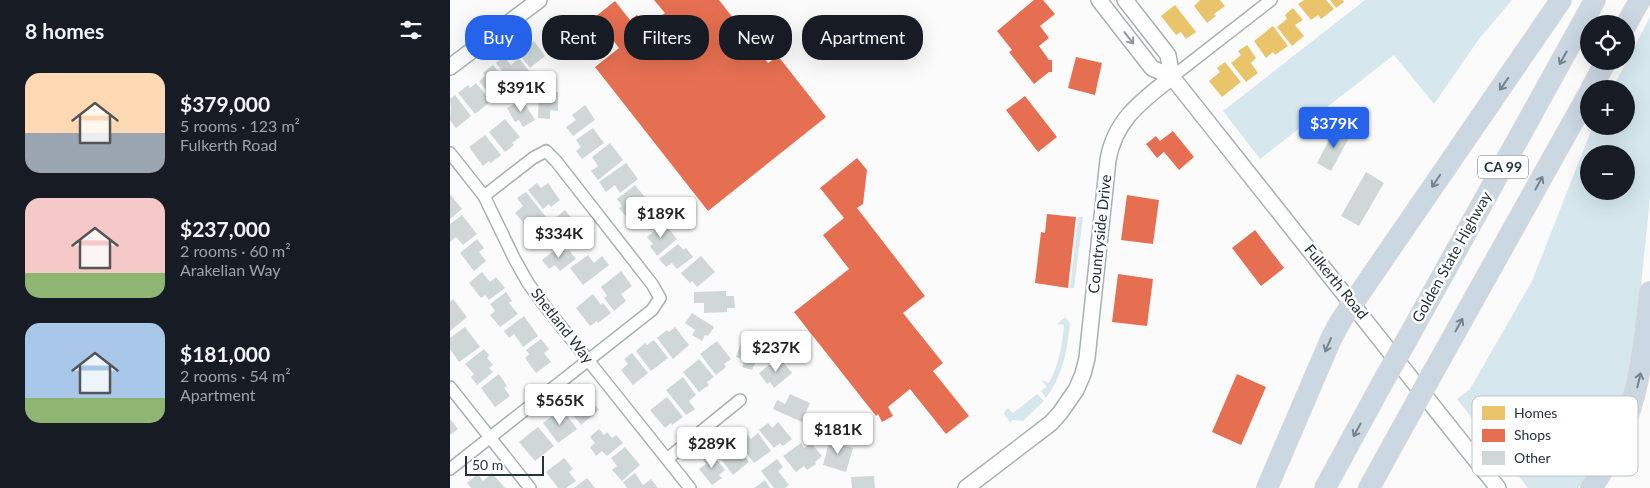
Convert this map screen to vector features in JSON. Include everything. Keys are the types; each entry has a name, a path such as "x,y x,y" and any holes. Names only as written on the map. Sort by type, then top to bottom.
{"highway":[{"path":"1267,488 1331,339 1344,315 1561,0"},
{"name":"Golden State Highway","path":"1325,488 1595,0"},
{"path":"1632,15 1640,0"},
{"name":"CA 99","path":"1369,488 1580,108"},
{"path":"1634,396 1641,371 1650,292"},
{"path":"1591,488 1598,476"}],"street":[{"path":"450,67 539,0"},
{"name":"Fulkerth Road","path":"1099,0 1152,68 1172,77 1472,455"},
{"name":"Fulkerth Road","path":"1124,0 1168,55 1172,77"},
{"name":"Countryside Drive","path":"966,488 1050,423 1069,402 1083,374 1087,358 1110,150 1116,133 1128,114 1141,102 1271,0"},
{"path":"450,469 652,310 660,298 652,284 556,161 546,151 533,158 484,196"},
{"name":"Shetland Way","path":"450,153 484,196 528,283 690,488"},
{"path":"450,387 530,488"},
{"path":"667,459 740,400"},
{"name":"Fulkerth Road","path":"1489,476 1498,488"}],"shaded area":[{"path":"1365,0 1512,0 1479,39 1434,104 1394,55 1260,159 1223,111"},
{"path":"1650,17 1650,197 1634,355 1626,396 1472,396 1472,418 1457,399 1470,389 1532,281 1580,159 1580,200 1635,200 1635,145 1586,145 1589,135 1635,135 1635,80 1617,80 1622,70 1635,70 1635,45"},
{"path":"1078,217 1083,217 1074,288 1070,288"},
{"path":"1065,317 1070,324 1066,353 1056,381 1046,398 1041,391 1047,387 1042,380 1049,383 1058,362 1064,325 1057,324"},
{"path":"1037,394 1044,401 1023,421 1013,420 1010,422 1004,414 1005,411 1008,408 1013,413"},
{"path":"1518,476 1587,476 1578,488 1528,488"}],"building: Homes":[{"path":"1200,0 1220,0 1225,6 1214,14 1216,16 1207,23 1194,6"},
{"path":"1304,0 1326,0 1334,9 1321,19 1318,15 1311,20 1298,4"},
{"path":"1330,0 1343,0 1344,2 1336,8"},
{"path":"1175,5 1196,32 1186,39 1181,32 1176,35 1161,16"},
{"path":"1293,8 1303,20 1295,25 1304,36 1292,46 1277,27 1287,19 1285,15"},
{"path":"1273,26 1288,46 1275,55 1273,52 1266,58 1254,41"},
{"path":"1247,45 1256,58 1251,63 1258,73 1246,82 1231,63 1241,55 1238,51"},
{"path":"1225,62 1241,82 1222,97 1209,81 1220,72 1217,68"}],"building: Shops":[{"path":"654,0 719,0 731,15 719,15 719,60 766,60 768,63 772,60 781,60 826,117 708,211 595,67 604,60 614,60 614,52 619,48 614,42 614,15 598,15 615,1 626,15 624,15 624,60 709,60 709,15 662,15 665,13"},
{"path":"1034,0 1043,0 1055,14 1040,26 1049,38 1039,46 1049,60 1052,60 1052,72 1049,72 1034,84 1009,52 1012,50 997,31"},
{"path":"1076,57 1102,63 1095,95 1068,88"},
{"path":"1025,96 1057,137 1038,152 1006,110"},
{"path":"1173,131 1194,157 1179,170 1164,152 1157,158 1146,144 1156,136 1160,141"},
{"path":"857,158 867,170 863,204 857,208 925,296 903,313 943,363 933,371 969,416 946,434 910,389 888,407 893,416 882,422 878,414 876,416 794,312 849,269 823,235 844,218 820,188"},
{"path":"1127,195 1159,200 1153,244 1121,240"},
{"path":"1047,214 1076,217 1068,288 1035,283 1041,232 1045,233"},
{"path":"1255,230 1284,268 1261,286 1232,248"},
{"path":"1118,274 1153,279 1147,326 1112,322"},
{"path":"1237,374 1266,387 1241,445 1212,432"}],"building: Other":[{"path":"534,41 542,52 542,58 530,68 524,60 532,60 532,43"},
{"path":"500,60 507,60 511,65 517,60 521,60 533,76 516,89 496,63"},
{"path":"493,65 510,86 493,99 479,81 485,76 483,73"},
{"path":"476,83 491,101 475,114 458,93 468,85 470,88"},
{"path":"539,92 558,92 558,111 550,110 550,119 538,118"},
{"path":"455,95 471,116 456,128 450,120 450,99"},
{"path":"522,99 535,120 523,127 519,120 515,122 507,108"},
{"path":"585,105 595,120 573,136 566,127 576,120 572,115"},
{"path":"505,119 520,137 505,152 489,132"},
{"path":"1336,127 1350,136 1331,171 1317,163"},
{"path":"593,128 604,143 582,159 576,151 581,147 576,140"},
{"path":"485,135 501,155 491,163 489,161 483,166 469,147"},
{"path":"610,143 623,160 598,180 591,171 598,166 592,157"},
{"path":"626,163 638,179 620,193 615,185 606,192 599,182"},
{"path":"1366,172 1384,183 1359,226 1341,216"},
{"path":"537,183 541,188 548,183 560,200 551,207 549,204 543,209 528,190"},
{"path":"635,185 648,201 627,218 619,208 622,206 617,199"},
{"path":"526,192 546,217 530,231 515,213 523,206 517,198"},
{"path":"450,194 462,209 450,219"},
{"path":"655,200 668,216 650,231 644,223 636,229 629,221"},
{"path":"565,210 573,220 565,226 571,233 554,247 540,231"},
{"path":"462,215 477,234 463,245 456,237 450,242 450,224"},
{"path":"664,223 677,239 657,256 650,246 653,244 647,237"},
{"path":"477,239 484,248 479,252 486,261 474,271 460,253"},
{"path":"678,244 683,250 686,248 693,257 677,269 672,263 666,267 659,259"},
{"path":"561,245 566,251 569,250 576,259 560,271 555,265 549,269 542,260"},
{"path":"588,255 594,263 602,256 609,265 583,285 570,268"},
{"path":"701,256 715,272 697,287 692,281 690,283 681,273"},
{"path":"621,271 632,286 621,294 626,301 614,311 604,298 607,296 601,287"},
{"path":"482,272 490,282 496,277 505,288 489,300 485,295 481,298 469,283"},
{"path":"726,291 726,296 734,296 735,308 727,308 727,312 704,313 704,303 694,303 694,292"},
{"path":"506,292 512,301 509,303 518,314 500,327 490,315 495,311 490,304"},
{"path":"593,294 601,305 603,303 611,313 598,323 597,321 590,326 576,308"},
{"path":"453,299 467,317 450,331 450,302"},
{"path":"692,313 714,327 708,336 705,335 702,341 692,335 695,330 685,323"},
{"path":"524,316 538,336 523,347 514,334 509,338 504,331"},
{"path":"465,327 480,347 459,362 450,349 450,338"},
{"path":"675,327 689,345 673,359 657,338 667,330 669,332"},
{"path":"757,336 769,341 761,362 756,361 752,370 742,367 745,360 736,357 743,337 755,342"},
{"path":"541,339 549,349 544,353 551,362 536,373 525,358 529,354 526,350"},
{"path":"654,340 668,358 651,371 636,351 645,343 647,345"},
{"path":"717,341 731,359 724,364 726,367 716,375 700,354"},
{"path":"484,349 489,355 487,358 493,365 489,368 493,372 477,385 471,377 474,374 465,364"},
{"path":"632,353 648,373 633,385 621,370 628,364 624,359"},
{"path":"779,357 792,373 774,388 770,382 767,384 759,373"},
{"path":"699,359 714,377 707,382 709,385 699,392 683,372"},
{"path":"499,374 507,386 504,388 510,396 495,407 481,388"},
{"path":"683,377 696,395 689,401 695,409 686,415 666,390"},
{"path":"584,391 599,410 581,425 566,406"},
{"path":"790,394 810,403 802,422 773,409 777,400 785,404"},
{"path":"667,397 683,417 665,428 650,410"},
{"path":"562,409 577,429 558,443 543,423"},
{"path":"450,419 458,429 450,435"},
{"path":"778,422 792,439 783,446 780,443 774,448 759,430 768,423 772,428"},
{"path":"538,427 554,446 535,461 519,442"},
{"path":"599,429 604,435 607,432 612,438 616,435 623,443 607,456 602,451 596,456 590,447 595,443 590,437"},
{"path":"758,433 771,451 754,463 738,442 748,435 751,439"},
{"path":"831,435 843,439 842,445 853,448 846,472 823,465"},
{"path":"721,443 728,451 736,444 749,462 733,475 713,449"},
{"path":"801,443 804,448 811,443 822,456 815,462 816,464 807,470 804,466 796,472 783,456"},
{"path":"625,447 640,465 622,481 612,470 617,466 611,458"},
{"path":"711,452 725,470 719,475 722,478 712,485 699,469 706,464 702,458"},
{"path":"564,458 573,469 569,472 576,481 566,488 558,488 546,472"},
{"path":"777,459 783,467 778,471 789,485 785,488 774,488 761,471"},
{"path":"492,473 505,488 471,488 467,483 478,474 483,481"},
{"path":"635,473 643,485 651,479 658,488 627,488 623,482"},
{"path":"874,476 875,488 852,488 851,477"},
{"path":"587,478 595,488 574,488"},
{"path":"765,480 770,488 754,488"}]}
